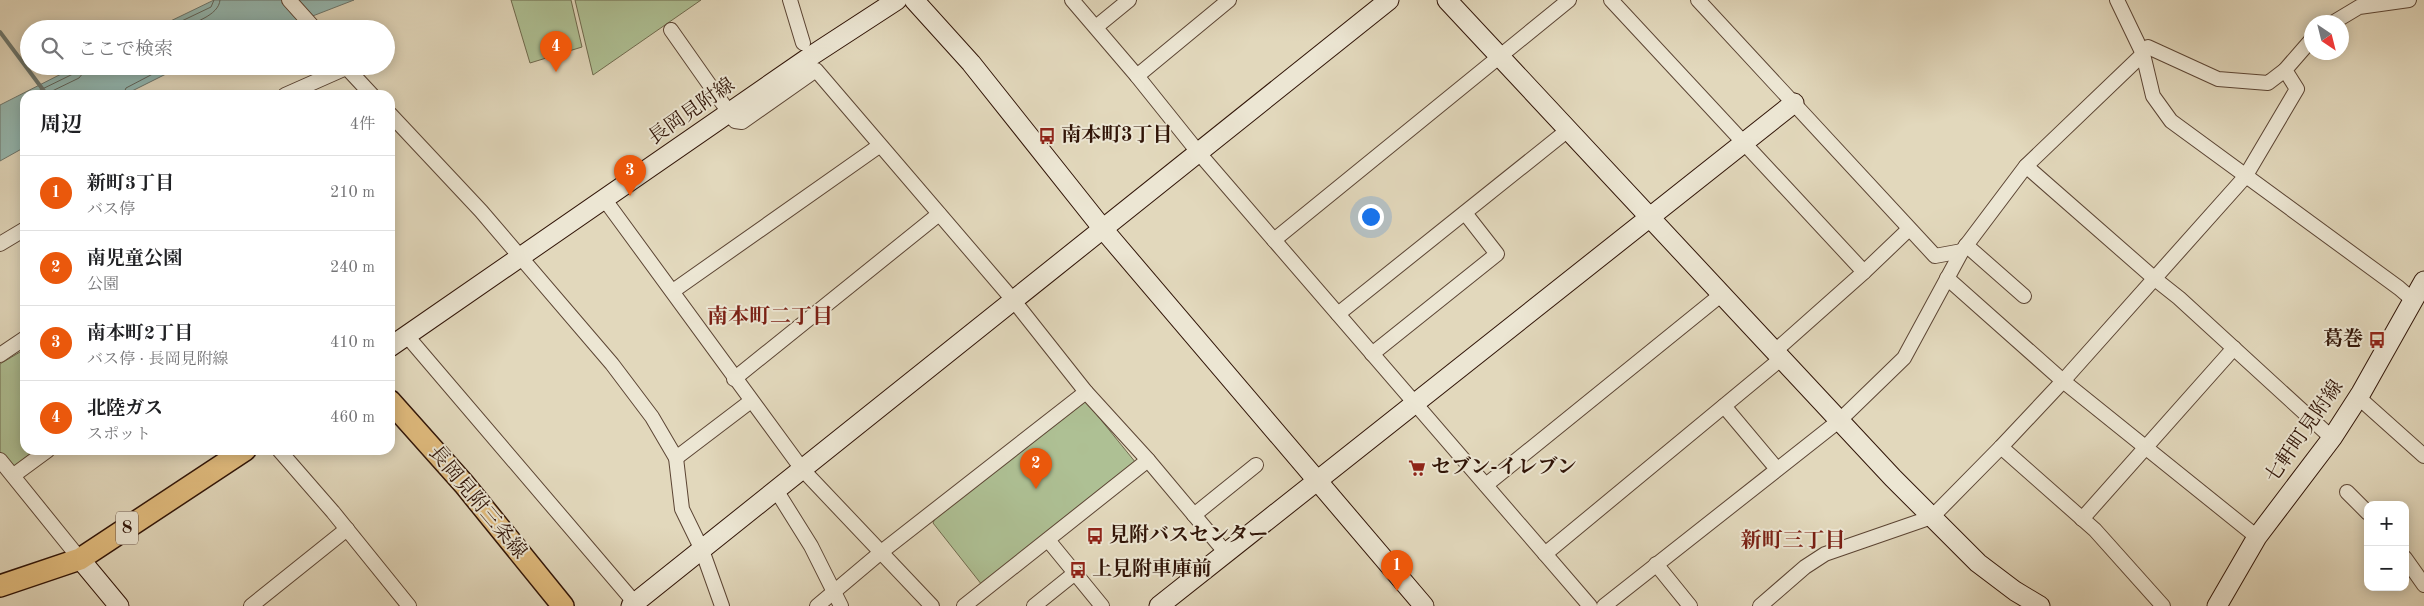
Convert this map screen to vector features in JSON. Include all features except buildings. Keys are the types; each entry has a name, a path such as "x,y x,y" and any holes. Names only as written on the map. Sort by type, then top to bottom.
{"main road":[{"name":"長岡見附三条線","path":"395,406 464,484 563,606"},
{"name":"8","path":"0,586 80,559 237,455"}],"street":[{"path":"289,0 306,20"},
{"path":"790,0 803,43"},
{"name":"長岡見附線","path":"395,344 811,56 897,0"},
{"path":"914,0 971,63 1103,229 1316,482 1424,606"},
{"path":"1072,0 1137,76 1198,152 1590,606"},
{"path":"1096,27 1129,0"},
{"path":"1137,76 1229,0"},
{"path":"407,336 633,604 1389,0"},
{"path":"1446,0 1932,516 1978,563 2015,591 2039,606"},
{"path":"1274,240 1569,0"},
{"path":"1611,0 1864,272"},
{"path":"1698,0 1934,256 1964,248"},
{"path":"2117,0 2146,51 2153,96 2171,121 2399,288 2421,288"},
{"path":"2346,15 2359,8 2409,0"},
{"path":"671,30 736,121 742,122 816,70 879,146 1014,301 1086,392 1148,460 1226,553"},
{"path":"2146,51 2218,79 2268,83 2285,70 2304,48"},
{"path":"1604,606 1840,420 1904,358 1964,248 2026,166 2146,51"},
{"path":"1760,606 1805,567 1824,554 1932,516 2001,447 2155,280 2245,177 2297,89 2285,70"},
{"path":"296,90 329,75"},
{"path":"353,75 367,90"},
{"path":"1159,606 1794,103"},
{"path":"395,119 481,211 612,364 652,417 676,458 682,509 702,550 722,606"},
{"path":"1338,314 1568,130"},
{"path":"673,291 879,146"},
{"path":"2026,166 2155,280 2179,298 2332,438"},
{"path":"605,200 673,291 734,379 802,469 932,606"},
{"path":"1372,354 1497,254 1465,213"},
{"path":"734,379 939,214"},
{"path":"1545,554 1724,406 1909,229"},
{"path":"0,244 20,232"},
{"path":"1964,248 2024,296"},
{"path":"1947,278 2062,381 2257,537"},
{"name":"七軒町見附線","path":"2217,606 2257,537 2332,438 2421,288"},
{"path":"1486,485 1722,294"},
{"path":"0,355 20,341"},
{"path":"2082,519 2234,348"},
{"path":"817,606 880,553 1086,392"},
{"path":"2358,397 2424,456"},
{"path":"676,458 751,401"},
{"path":"1724,406 1777,470"},
{"path":"2001,447 2095,530 2163,606"},
{"path":"14,475 41,455"},
{"path":"283,455 347,528 409,606"},
{"path":"0,460 119,606"},
{"path":"964,606 1148,460"},
{"path":"1194,515 1256,466"},
{"path":"776,490 812,546 833,593 841,606"},
{"path":"2347,492 2364,509"},
{"path":"250,606 347,528"},
{"path":"1048,540 1102,606"},
{"path":"1656,564 1690,606"},
{"path":"2409,564 2424,585"},
{"path":"1034,606 1075,573"}],"green space":[{"path":"511,0 571,0 582,47 530,63"},
{"path":"575,0 701,0 593,75"},
{"path":"20,352 20,455 29,455 14,466 10,465 0,454 0,364"},
{"path":"1084,399 1136,463 982,585 933,523 936,516"}],"water":[{"path":"214,0 354,0 302,20 173,20"},
{"path":"59,75 164,75 134,90 30,90"},
{"path":"20,95 20,150 0,161 0,105"}],"waterway":[{"path":"0,32 20,59"},
{"path":"32,75 43,90"}],"place":[{"name":"北陸ガス","path":"556,72"},
{"name":"南本町3丁目","path":"1047,136"},
{"name":"南本町2丁目","path":"630,196"},
{"name":"葛巻","path":"2377,340"},
{"name":"セブン-イレブン","path":"1417,468"},
{"name":"南児童公園","path":"1036,489"},
{"name":"見附バスセンター","path":"1095,536"},
{"name":"上見附車庫前","path":"1078,570"},
{"name":"新町3丁目","path":"1397,591"}],"district":[{"name":"南本町二丁目","path":"770,317"},
{"name":"新町三丁目","path":"1793,541"}]}
